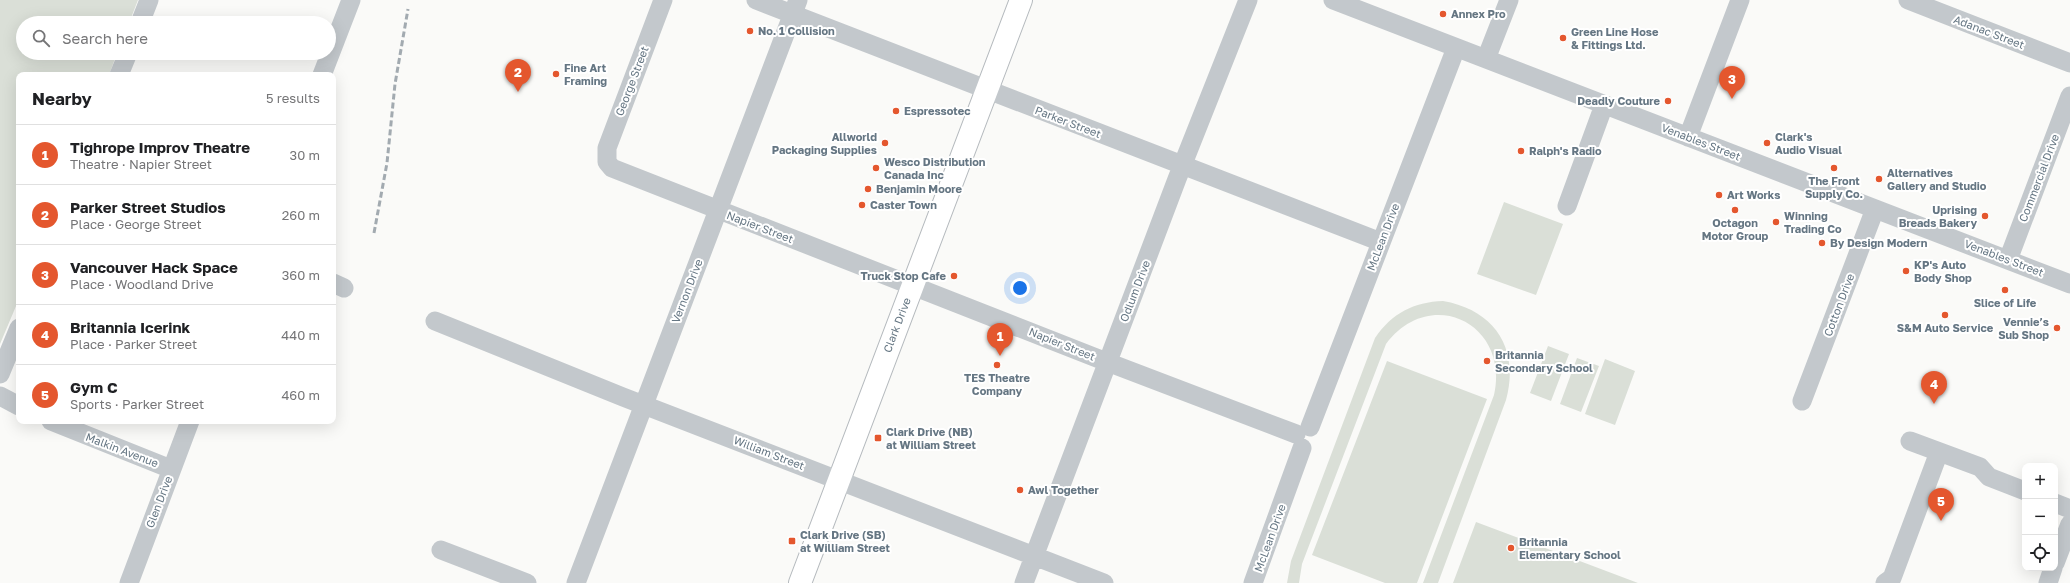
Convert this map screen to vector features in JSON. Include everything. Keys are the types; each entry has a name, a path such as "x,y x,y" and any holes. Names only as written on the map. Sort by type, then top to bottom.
{"main road":[{"name":"Clark Drive","path":"800,583 1021,0"}],"street":[{"path":"143,16 149,0"},
{"path":"336,39 351,0"},
{"name":"George Street","path":"607,162 605,156 607,148 663,0"},
{"name":"Parker Street","path":"756,0 796,7 986,90 1381,242"},
{"name":"Odlum Drive","path":"1024,583 1182,166 1248,0"},
{"name":"Venables Street","path":"1333,0 2070,284"},
{"path":"1486,59 1509,0"},
{"path":"1688,137 1740,0"},
{"name":"Adanac Street","path":"1908,0 2070,64"},
{"name":"Vernon Drive","path":"576,583 796,7"},
{"name":"McLean Drive","path":"1253,583 1303,436 1381,242 1456,48"},
{"path":"120,72 125,60"},
{"path":"323,72 328,60"},
{"name":"Commercial Drive","path":"2008,260 2070,96"},
{"path":"1567,206 1604,105"},
{"name":"Napier Street","path":"607,162 619,173 1303,436"},
{"name":"Cotton Drive","path":"1802,401 1875,209"},
{"name":"William Street","path":"435,321 644,405 1104,583"},
{"path":"0,374 16,335"},
{"path":"0,396 16,404"},
{"name":"Malkin Avenue","path":"58,424 171,470"},
{"name":"Glen Drive","path":"129,583 189,424"},
{"path":"1910,441 1980,467 1989,477 2022,490"},
{"path":"1885,583 1892,578 1939,452"},
{"path":"2058,504 2070,509"},
{"path":"2058,555 2070,524"},
{"path":"441,550 527,583"},
{"path":"2048,583 2052,571"}],"shaded area":[{"path":"0,0 138,0 132,16 16,16 16,60 114,60 110,72 16,72 16,306 0,344"},
{"path":"1504,202 1563,224 1536,295 1477,274"},
{"path":"1443,301 1461,306 1477,313 1489,323 1499,335 1506,349 1509,364 1509,381 1506,400 1438,583 1423,583 1494,395 1496,370 1490,348 1478,332 1462,320 1444,315 1424,317 1404,326 1386,344 1302,564 1299,583 1287,583 1291,561 1375,338 1389,322 1404,310 1423,304"},
{"path":"1548,346 1569,354 1551,401 1530,393"},
{"path":"1577,358 1599,366 1581,412 1560,404"},
{"path":"1605,359 1635,371 1615,425 1585,414"},
{"path":"1387,361 1487,399 1417,583 1385,583 1312,555"},
{"name":"Britannia Elementary School","path":"1476,522 1638,583 1453,583"}],"railway":[{"path":"374,233 387,163 395,84 408,9"}],"place":[{"name":"Annex Pro","path":"1443,14"},
{"name":"No. 1 Collision","path":"750,31"},
{"name":"Green Line Hose & Fittings Ltd.","path":"1563,38"},
{"name":"Fine Art Framing","path":"556,74"},
{"name":"Parker Street Studios","path":"518,92"},
{"name":"Vancouver Hack Space","path":"1732,99"},
{"name":"Deadly Couture","path":"1668,101"},
{"name":"Espressotec","path":"896,111"},
{"name":"Allworld Packaging Supplies","path":"885,143"},
{"name":"Clark's Audio Visual","path":"1767,143"},
{"name":"Ralph's Radio","path":"1521,151"},
{"name":"Wesco Distribution Canada Inc","path":"876,168"},
{"name":"The Front Supply Co.","path":"1834,168"},
{"name":"Alternatives Gallery and Studio","path":"1879,179"},
{"name":"Benjamin Moore","path":"868,189"},
{"name":"Art Works","path":"1719,195"},
{"name":"Caster Town","path":"862,205"},
{"name":"Octagon Motor Group","path":"1735,210"},
{"name":"Uprising Breads Bakery","path":"1985,216"},
{"name":"Winning Trading Co","path":"1776,222"},
{"name":"By Design Modern","path":"1822,243"},
{"name":"KP's Auto Body Shop","path":"1906,271"},
{"name":"Truck Stop Cafe","path":"954,276"},
{"name":"Slice of Life","path":"2005,290"},
{"name":"S&M Auto Service","path":"1945,315"},
{"name":"Vennie’s Sub Shop","path":"2057,328"},
{"name":"Tighrope Improv Theatre","path":"1000,356"},
{"name":"Britannia Secondary School","path":"1487,361"},
{"name":"TES Theatre Company","path":"997,365"},
{"name":"Britannia Icerink","path":"1934,404"},
{"name":"Clark Drive (NB) at William Street","path":"878,438"},
{"name":"Awl Together","path":"1020,490"},
{"name":"Gym C","path":"1941,521"},
{"name":"Clark Drive (SB) at William Street","path":"792,541"},
{"name":"Britannia Elementary School","path":"1511,548"}]}
